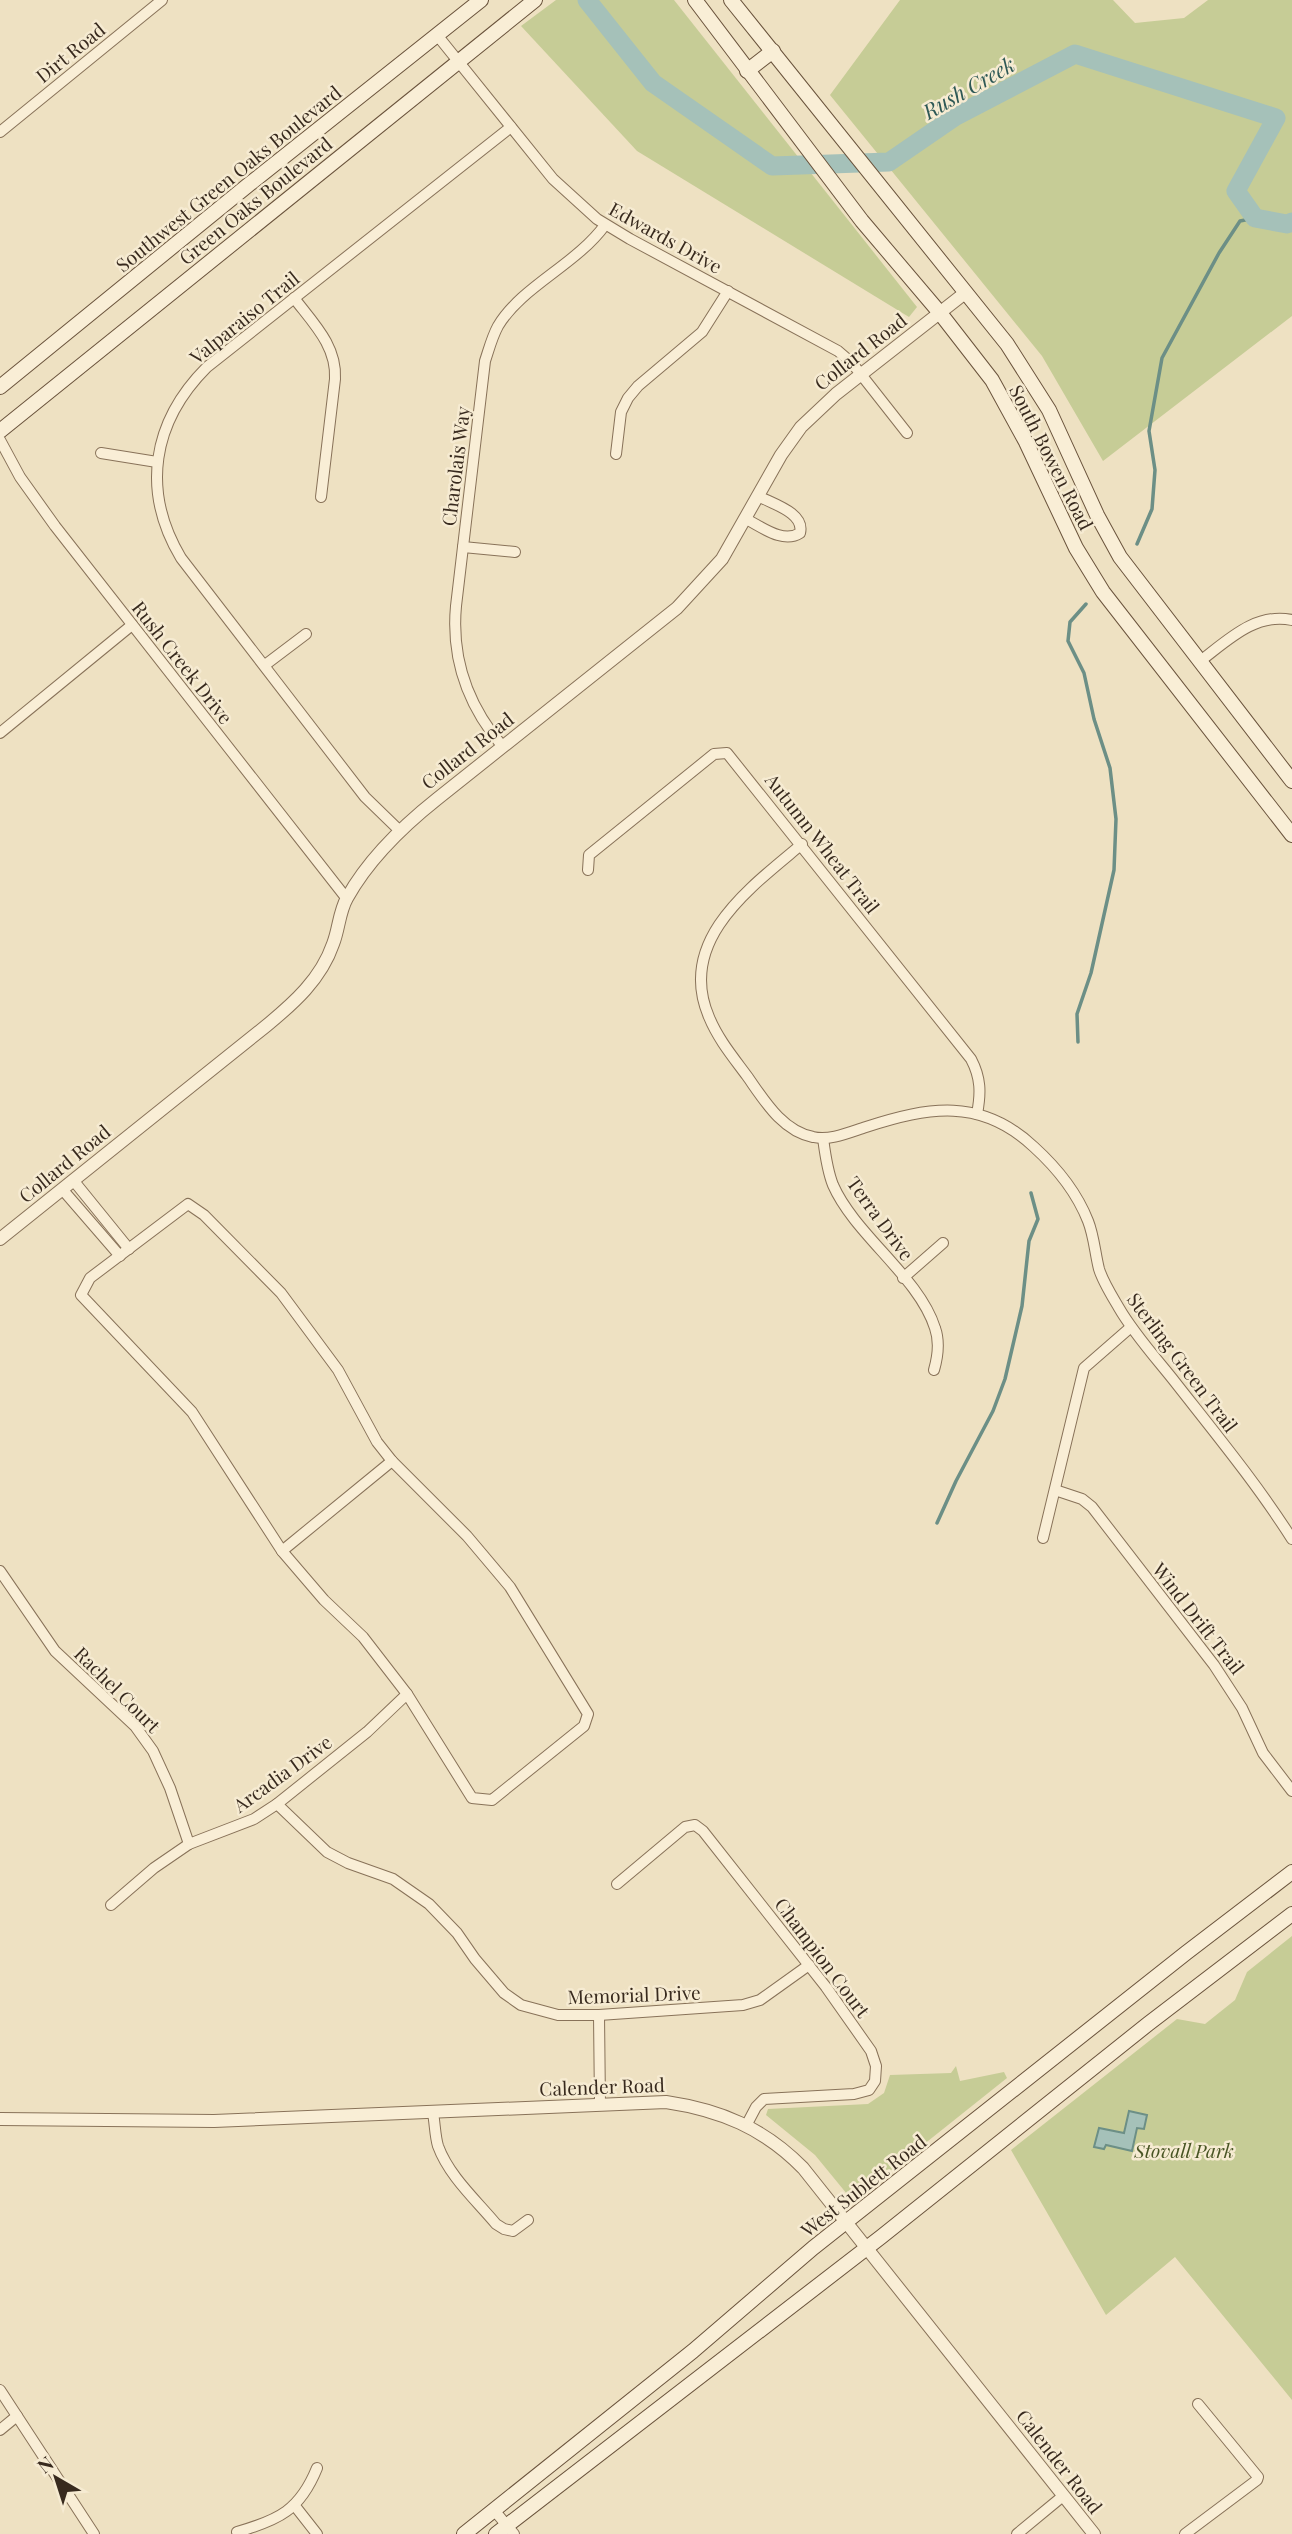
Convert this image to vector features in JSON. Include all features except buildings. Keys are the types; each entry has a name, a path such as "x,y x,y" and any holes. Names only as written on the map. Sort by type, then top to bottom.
{"main road":[{"name":"Southwest Green Oaks Boulevard","path":"0,387 245,187 481,0"},
{"name":"Green Oaks Boulevard","path":"0,431 535,0"},
{"name":"South Bowen Road","path":"695,0 862,221 978,361 1003,399 1026,442 1065,528 1103,592 1292,835"},
{"name":"South Bowen Road","path":"731,0 1020,362 1049,410 1097,515 1120,557 1292,780"},
{"path":"747,71 773,51"},
{"name":"West Sublett Road","path":"464,2534 641,2393 847,2222 1292,1872"},
{"path":"506,2531 1292,1914"}],"street":[{"name":"Dirt Road","path":"0,132 162,0"},
{"name":"Edwards Drive","path":"438,35 561,187 605,225 830,346 852,363 907,433"},
{"name":"Valparaiso Trail","path":"400,831 365,797 188,568 175,548 161,513 157,462 165,427 185,390 207,367 511,127"},
{"name":"Charolais Way","path":"503,747 475,709 465,687 458,662 455,619 485,362 493,336 505,317 524,298 584,250 605,225"},
{"path":"616,454 621,412 628,398 638,386 702,332 728,291"},
{"name":"Collard Road","path":"0,1239 266,1026 308,988 331,951 347,899 400,831 417,814 677,608 722,559 781,456 801,427 824,404 965,293"},
{"path":"294,298 330,346 334,360 335,379 321,497"},
{"name":"Rush Creek Drive","path":"0,440 25,486 347,899"},
{"path":"101,453 157,462"},
{"path":"746,520 784,538 800,533 802,526 797,518 758,496"},
{"path":"463,547 515,552"},
{"path":"1199,662 1254,622 1279,617 1292,620"},
{"path":"0,733 132,625"},
{"path":"265,665 306,634"},
{"name":"Autumn Wheat Trail","path":"588,870 589,855 714,754 727,754 802,844 971,1059 979,1074 981,1093 977,1114"},
{"path":"802,844 754,884 721,919 704,957 700,975 702,995 718,1037 769,1107 800,1134 823,1138"},
{"name":"Sterling Green Trail","path":"823,1138 840,1136 920,1111 948,1110 977,1114 1003,1125 1035,1147 1073,1191 1089,1223 1100,1273 1131,1327 1204,1419 1292,1539"},
{"name":"Terra Drive","path":"823,1138 833,1185 847,1208 926,1307 936,1330 939,1351 934,1370"},
{"path":"73,1180 124,1253"},
{"path":"62,1189 124,1253"},
{"path":"188,1204 204,1215 281,1293 338,1370 377,1442 392,1461 467,1536 510,1587 588,1714 584,1726 492,1800 472,1798 407,1695 363,1637 324,1600 282,1551 192,1412 81,1295 90,1278 124,1253 188,1204"},
{"name":"Terra Drive","path":"903,1278 943,1243"},
{"path":"1043,1538 1084,1368 1131,1327"},
{"path":"282,1551 392,1461"},
{"name":"Wind Drift Trail","path":"1055,1490 1082,1499 1092,1507 1214,1665 1242,1708 1264,1753 1292,1791"},
{"name":"Rachel Court","path":"0,1571 55,1651 135,1726 153,1751 170,1788 189,1844"},
{"name":"Arcadia Drive","path":"111,1905 154,1868 189,1844 254,1819 276,1804 368,1732 407,1695"},
{"name":"Memorial Drive","path":"276,1804 327,1852 393,1880 429,1904 457,1933 504,1993 521,2005 558,2015 743,2006 760,2000 808,1965"},
{"name":"Champion Court","path":"617,1884 685,1827 695,1825 808,1965 871,2051 876,2066 875,2081 869,2090 854,2094 764,2099 756,2107 747,2124"},
{"path":"599,2015 600,2105"},
{"name":"Calender Road","path":"0,2119 206,2121 666,2102 693,2106 747,2124 785,2149 847,2222 1094,2534"},
{"path":"433,2113 437,2144 444,2158 457,2178 496,2224 513,2231 528,2220"},
{"path":"0,2390 94,2534"},
{"path":"1185,2534 1258,2477 1198,2404"},
{"path":"0,2430 17,2417"},
{"path":"237,2532 261,2525 295,2506 309,2490 317,2468"},
{"path":"1017,2534 1063,2496"},
{"path":"295,2506 317,2534"},
{"path":"494,2510 506,2531"}],"green space":[{"path":"556,0 674,0 917,307 909,317 637,151 521,26"},
{"path":"900,0 1113,0 1135,23 1184,18 1208,0 1292,0 1292,316 1103,461 1042,356 830,95"},
{"name":"Stovall Park","path":"1292,1936 1292,2400 1175,2257 1106,2315 1011,2150 1177,2019 1205,2024 1235,2000 1247,1972"},
{"path":"956,2066 960,2081 1004,2072 1007,2078 859,2196 851,2197 847,2194 815,2155 766,2115 768,2109 868,2104 884,2093 890,2075 951,2073"}],"water":[{"path":"1129,2111 1147,2115 1144,2129 1137,2128 1132,2151 1106,2145 1104,2149 1094,2147 1099,2128 1124,2133"}],"waterway":[{"name":"Rush Creek","path":"587,0 653,83 772,166 889,162 956,116 1075,54 1276,118 1236,191 1255,218 1287,224 1292,222"},
{"path":"1137,544 1152,509 1155,470 1149,431 1162,358 1219,253 1240,221 1255,218"},
{"path":"1078,1042 1077,1014 1091,973 1114,870 1116,819 1110,768 1094,719 1084,673 1068,641 1070,622 1086,604"},
{"path":"937,1523 993,1411 1005,1379 1022,1306 1029,1241 1038,1219 1031,1193"}]}
